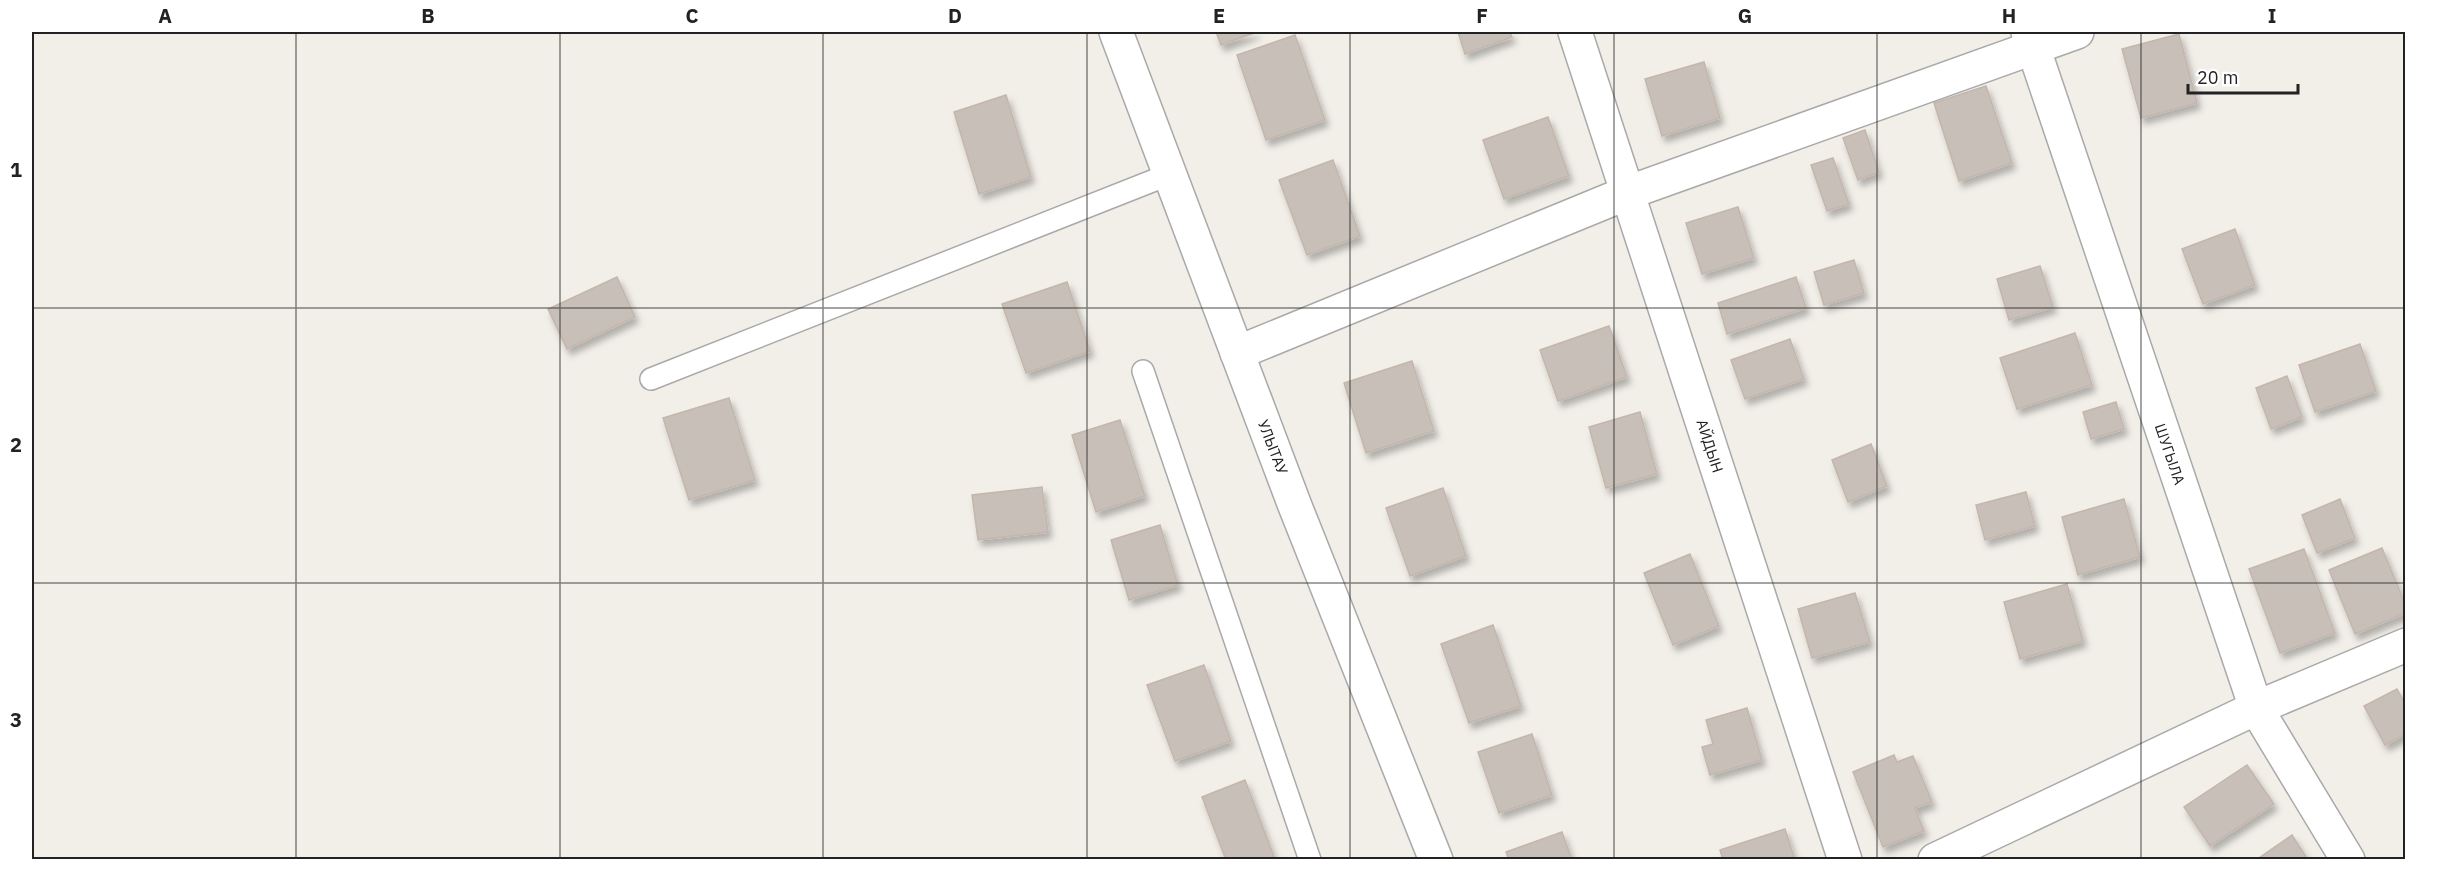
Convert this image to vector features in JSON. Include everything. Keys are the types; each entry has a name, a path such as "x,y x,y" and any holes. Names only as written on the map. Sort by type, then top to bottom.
{"street":[{"name":"УЛЫТАУ","path":"1116,32 1300,517 1436,860"},
{"name":"АЙДЫН","path":"1575,32 1845,860"},
{"path":"1238,353 1627,193 2030,39 2078,32"},
{"name":"ШУГЫЛА","path":"2030,39 2256,708 2348,860"},
{"path":"1935,860 2256,708 2406,645"}],"lane":[{"path":"651,379 1170,174"},
{"path":"1143,372 1310,860"}],"building":[{"path":"1216,32 1257,32 1221,45"},
{"path":"1458,32 1510,32 1512,37 1465,54"},
{"path":"2179,34 2197,103 2141,118 2122,49"},
{"path":"1295,35 1325,120 1266,140 1237,55"},
{"path":"1704,62 1720,118 1662,136 1645,79"},
{"path":"1986,86 2012,163 1959,181 1934,103"},
{"path":"1006,95 1031,177 979,194 954,112"},
{"path":"1548,117 1569,176 1504,199 1483,140"},
{"path":"1865,130 1879,172 1858,180 1843,138"},
{"path":"1833,158 1849,204 1827,211 1811,165"},
{"path":"1333,160 1360,236 1307,255 1279,180"},
{"path":"1738,207 1754,258 1702,274 1686,223"},
{"path":"2235,229 2255,285 2203,304 2182,249"},
{"path":"1854,260 1864,293 1824,305 1814,272"},
{"path":"2040,266 2053,307 2009,320 1997,279"},
{"path":"617,277 635,317 567,349 548,309"},
{"path":"1796,277 1806,308 1727,334 1718,303"},
{"path":"1067,282 1090,351 1026,373 1002,304"},
{"path":"1609,326 1627,377 1558,401 1540,350"},
{"path":"2075,333 2092,385 2017,409 2000,358"},
{"path":"1790,339 1804,379 1745,399 1731,360"},
{"path":"2360,344 2376,391 2315,412 2299,365"},
{"path":"1412,361 1434,431 1366,453 1344,383"},
{"path":"2287,376 2302,417 2271,429 2256,388"},
{"path":"729,398 755,480 689,500 663,418"},
{"path":"2116,402 2124,429 2091,439 2083,412"},
{"path":"1640,412 1657,474 1606,488 1589,427"},
{"path":"1120,420 1145,496 1096,512 1072,435"},
{"path":"1871,444 1887,486 1848,502 1832,460"},
{"path":"1042,487 1048,532 978,540 972,495"},
{"path":"1443,488 1466,556 1410,576 1386,508"},
{"path":"2026,492 2035,526 1985,540 1976,505"},
{"path":"2124,499 2140,557 2078,575 2062,517"},
{"path":"2340,499 2355,538 2317,553 2302,515"},
{"path":"1160,525 1178,585 1129,600 1111,540"},
{"path":"2382,548 2406,606 2406,613 2355,634 2329,570"},
{"path":"2304,549 2335,633 2280,653 2249,569"},
{"path":"1690,554 1719,626 1673,645 1644,573"},
{"path":"2067,584 2083,641 2020,659 2004,602"},
{"path":"1855,593 1870,642 1812,658 1798,609"},
{"path":"1493,625 1521,706 1469,723 1441,644"},
{"path":"1204,665 1231,741 1175,761 1147,685"},
{"path":"2397,689 2406,705 2406,734 2385,745 2364,706"},
{"path":"1747,708 1762,760 1710,775 1702,747 1713,744 1706,720"},
{"path":"1532,734 1552,795 1499,813 1478,752"},
{"path":"1894,755 1897,762 1913,756 1932,802 1915,808 1924,831 1883,847 1853,772"},
{"path":"2247,765 2274,804 2210,846 2184,807"},
{"path":"1245,780 1274,857 1268,860 1226,860 1202,797"},
{"path":"1785,829 1795,860 1723,860 1720,850"},
{"path":"1562,832 1572,860 1509,860 1506,852"},
{"path":"2292,835 2308,860 2256,860"}]}
